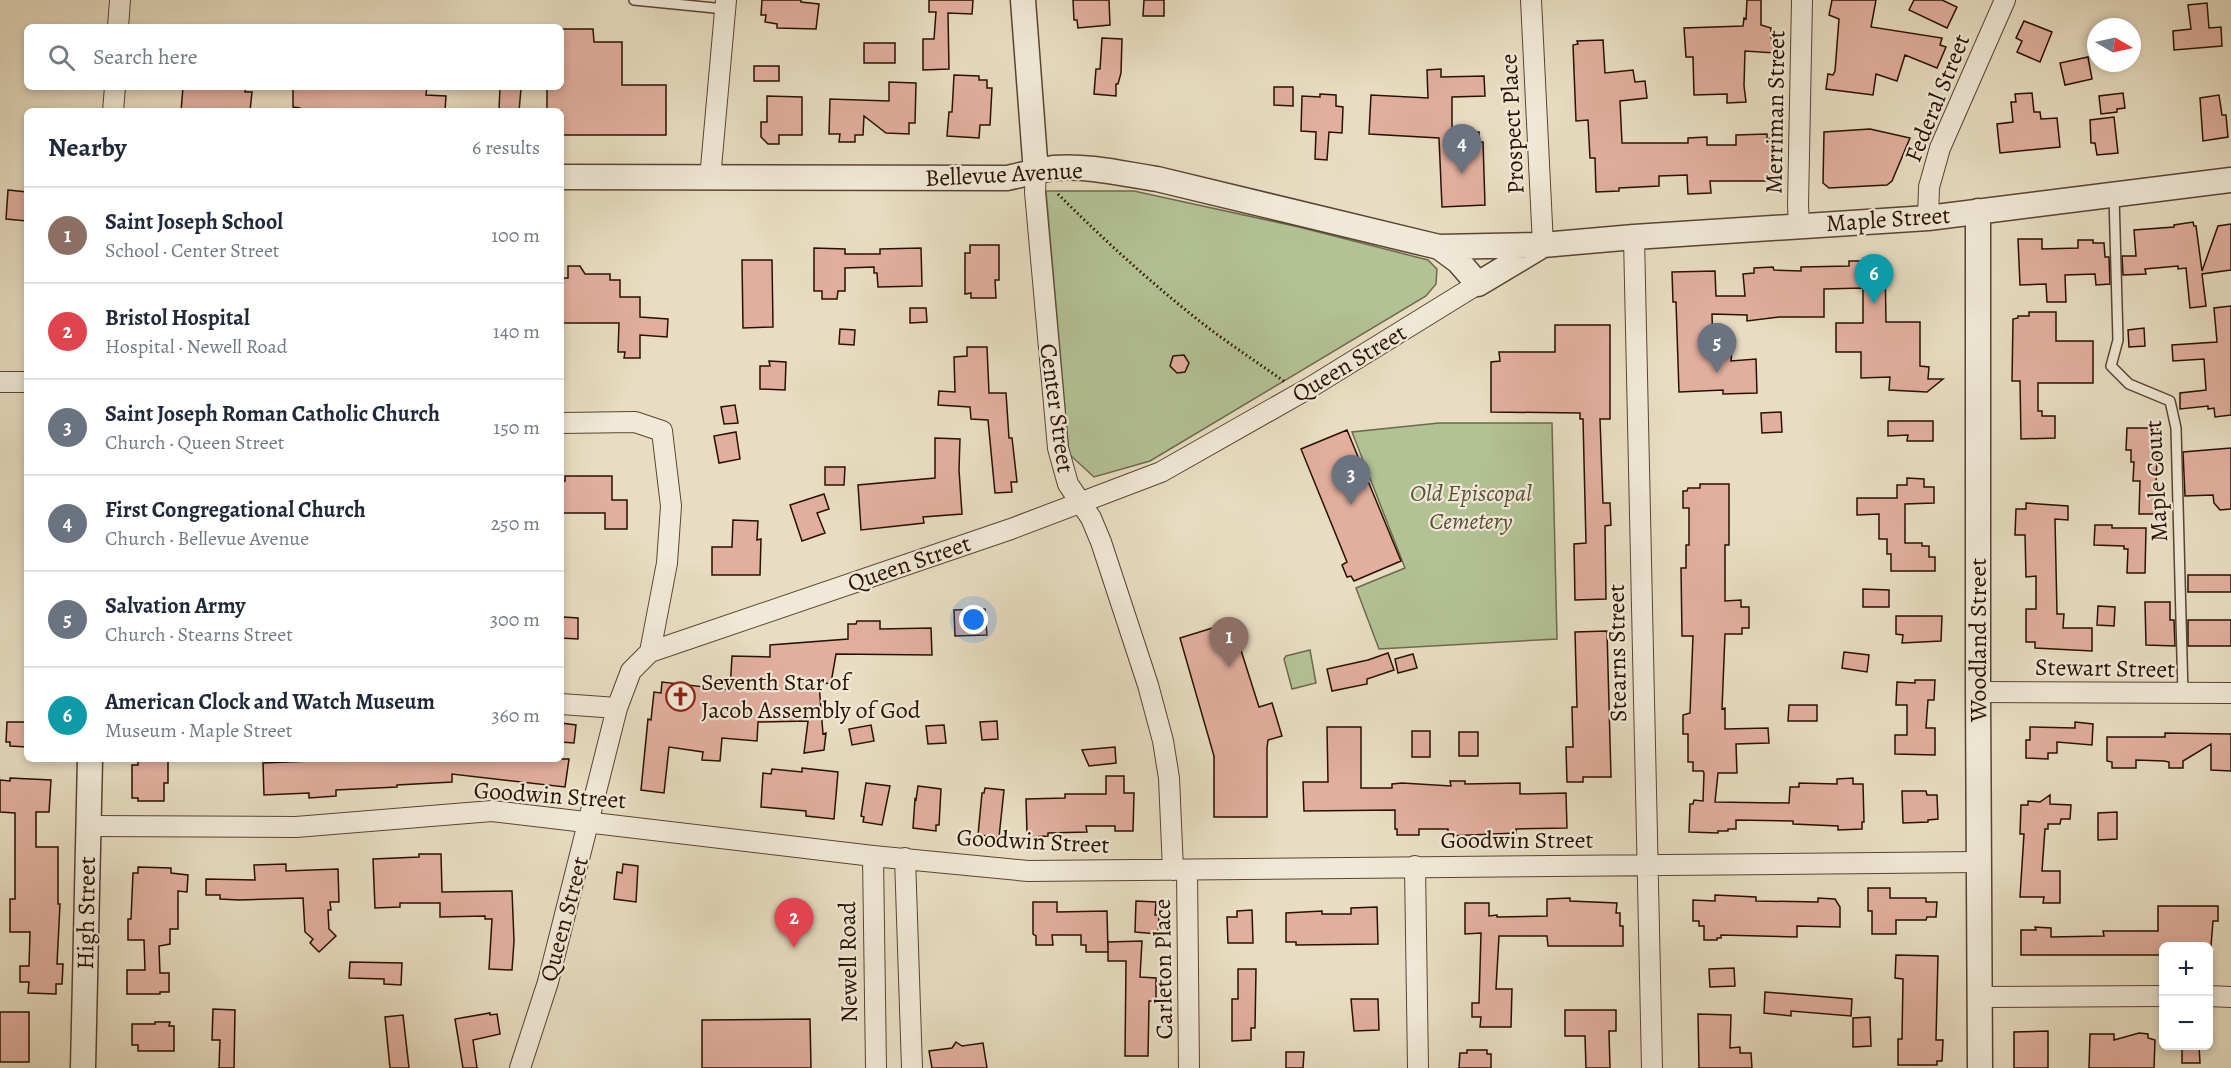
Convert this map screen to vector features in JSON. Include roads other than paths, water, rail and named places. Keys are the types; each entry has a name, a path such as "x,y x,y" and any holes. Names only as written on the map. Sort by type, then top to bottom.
{"street":[{"path":"118,24 120,0"},
{"name":"Center Street","path":"1023,0 1036,173 1035,192 1055,431 1066,478 1091,518 1106,555 1159,722 1169,778 1180,870"},
{"name":"Prospect Place","path":"1532,0 1544,245"},
{"name":"Merriman Street","path":"1799,225 1802,0"},
{"name":"Federal Street","path":"1928,218 1929,188 1940,148 2005,0"},
{"path":"710,179 725,5"},
{"path":"113,108 115,90"},
{"name":"Bellevue Avenue","path":"564,177 1007,178 1052,168 1069,168 1157,179 1439,247 1544,245"},
{"name":"Maple Street","path":"1544,245 1799,225 1928,218 2231,180"},
{"name":"Woodland Street","path":"1978,211 1980,1068"},
{"name":"Stearns Street","path":"1634,237 1652,1068"},
{"name":"Queen Street","path":"520,1068 548,982 617,708 631,670 650,652 1011,529 1161,472 1300,393 1544,245"},
{"name":"Bellevue Avenue","path":"1439,247 1458,261 1478,284"},
{"path":"0,381 24,382"},
{"path":"564,423 634,422 662,431 671,506 667,563 650,652"},
{"name":"Stewart Street","path":"1978,692 2183,695 2231,693"},
{"path":"564,704 617,708"},
{"name":"High Street","path":"82,1068 90,762"},
{"name":"Goodwin Street","path":"88,826 296,827 492,810 873,856 1028,871 1979,862"},
{"name":"Newell Road","path":"873,856 876,1068"},
{"path":"905,858 912,1068"},
{"path":"1415,866 1418,1068"},
{"name":"Carleton Place","path":"1180,870 1189,1068"},
{"path":"1980,997 2159,996"},
{"path":"2213,996 2231,996"}],"lane":[{"path":"634,0 725,5"},
{"name":"Maple Court","path":"2114,194 2118,340 2111,366 2129,384 2170,401 2176,428 2183,695"}],"place":[{"name":"First Congregational Church","path":"1462,174"},
{"name":"American Clock and Watch Museum","path":"1874,304"},
{"name":"Salvation Army","path":"1717,373"},
{"name":"Saint Joseph Roman Catholic Church","path":"1351,505"},
{"name":"Saint Joseph School","path":"1229,667"},
{"name":"Seventh Star of Jacob Assembly of God","path":"680,696"},
{"name":"Bristol Hospital","path":"794,948"}],"park label":[{"name":"Old Episcopal Cemetery","path":"1471,507"}]}
